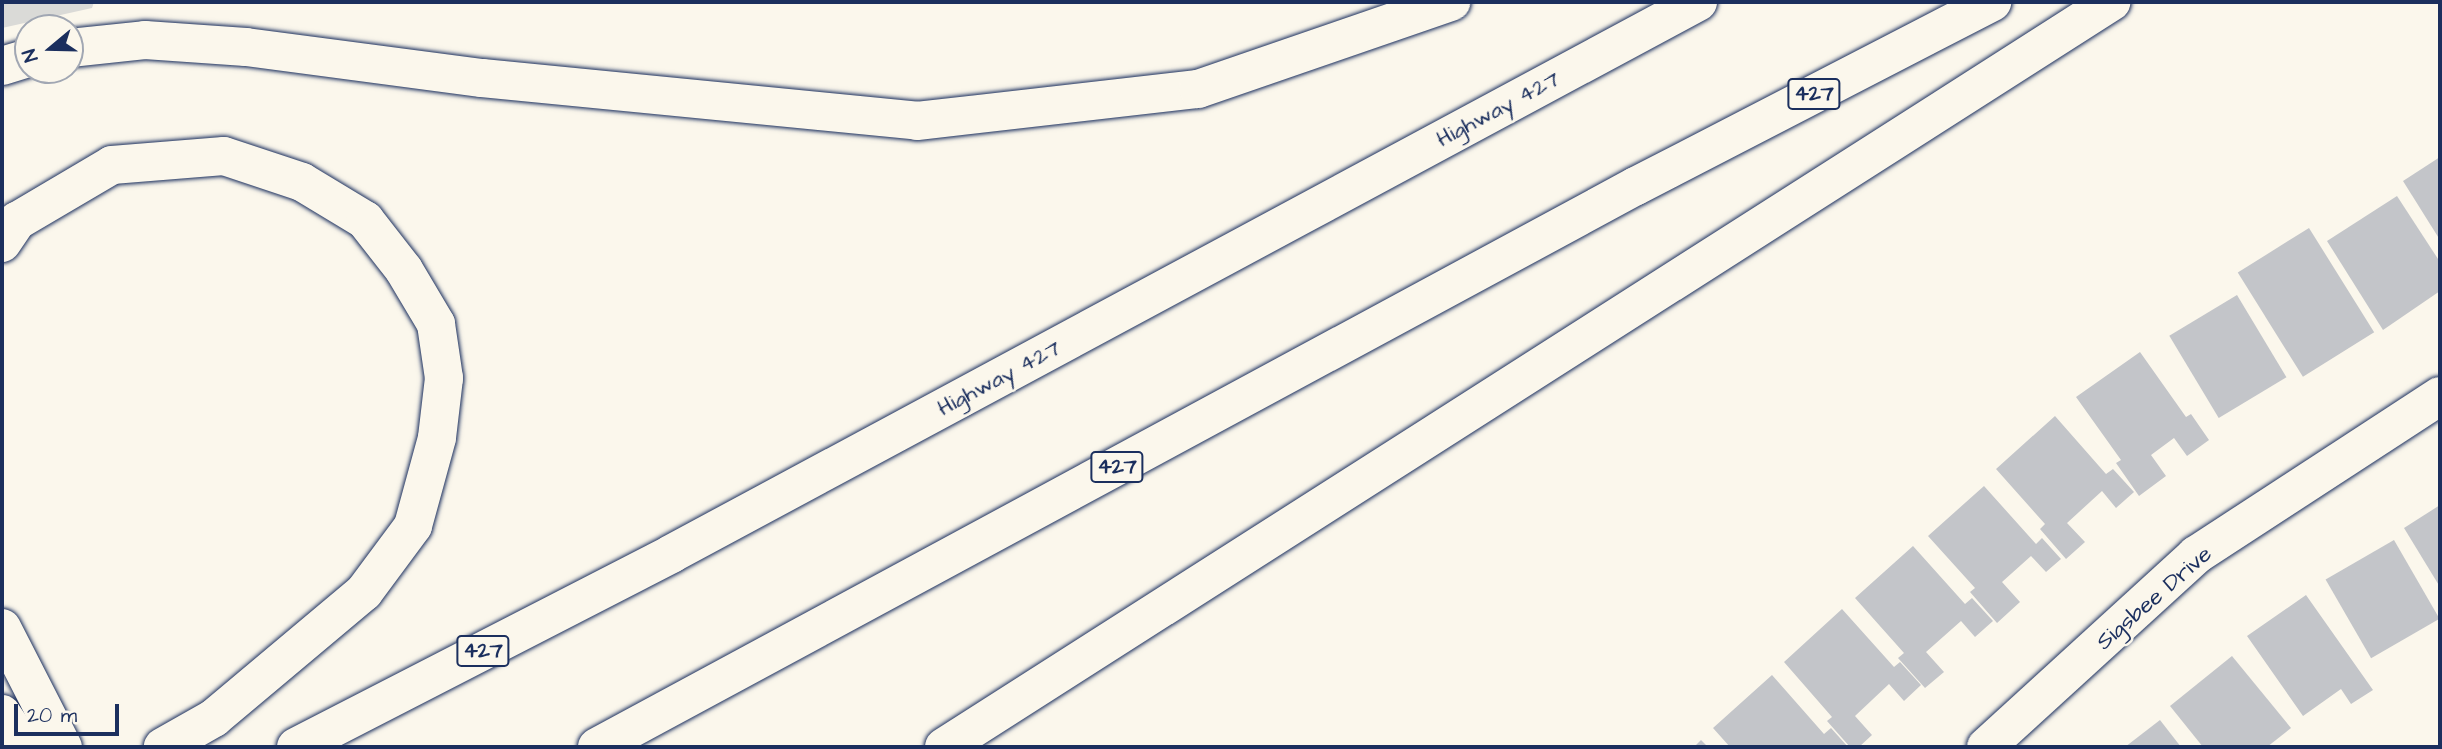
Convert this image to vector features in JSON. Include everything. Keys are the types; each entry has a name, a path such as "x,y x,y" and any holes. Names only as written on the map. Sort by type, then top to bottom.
{"main road":[{"path":"84,47 145,40 246,47 482,78 917,121 1198,89 1451,2"},
{"name":"Highway 427","path":"296,747 671,554 1698,2"},
{"name":"427","path":"597,747 1636,186 1992,2"},
{"path":"944,747 2111,2"},
{"path":"2,243 17,221 112,165 224,156 302,181 365,220 404,270 436,324 444,378 437,438 414,526 364,592 214,718 163,747"},
{"name":"Sigsbee Drive","path":"1986,747 2196,555 2440,396"},
{"path":"2,628 63,747"},
{"path":"2,715 24,747"}],"shaded area":[{"path":"2,2 94,2 92,8 65,14 14,14 14,25 2,28"}],"building":[{"path":"2440,157 2440,240 2403,181"},
{"path":"2397,196 2440,262 2440,291 2383,330 2327,241"},
{"path":"2309,228 2374,332 2303,377 2238,273"},
{"path":"2237,295 2286,377 2219,418 2169,336"},
{"path":"2140,352 2186,417 2191,414 2209,440 2187,456 2174,438 2151,455 2166,476 2139,496 2116,463 2121,460 2076,397"},
{"path":"2055,416 2106,474 2113,469 2134,492 2116,508 2102,491 2067,523 2085,542 2066,559 2040,529 2045,524 1996,469"},
{"path":"1984,486 2036,544 2042,538 2061,559 2046,572 2031,556 2002,582 2020,602 1997,623 1970,592 1975,588 1928,536"},
{"path":"2440,505 2440,587 2404,528"},
{"path":"2394,540 2440,619 2371,658 2326,580"},
{"path":"1913,546 1965,604 1972,598 1993,621 1975,637 1961,621 1926,652 1944,672 1925,688 1898,658 1904,653 1855,598"},
{"path":"2306,595 2373,690 2351,704 2341,689 2303,716 2247,636"},
{"path":"1842,609 1894,667 1900,662 1921,685 1904,701 1889,684 1855,716 1872,735 1859,747 1850,747 1827,721 1832,717 1784,662"},
{"path":"2232,656 2291,728 2267,747 2203,747 2170,706"},
{"path":"1772,675 1824,734 1831,728 1848,747 1730,747 1713,728"},
{"path":"2160,720 2181,747 2125,747"},
{"path":"1701,740 1708,747 1694,747"}]}
